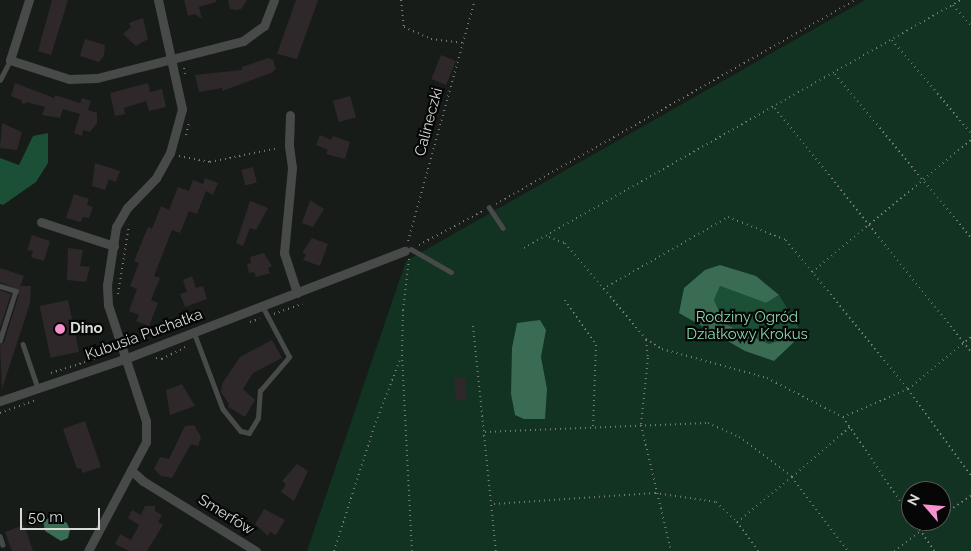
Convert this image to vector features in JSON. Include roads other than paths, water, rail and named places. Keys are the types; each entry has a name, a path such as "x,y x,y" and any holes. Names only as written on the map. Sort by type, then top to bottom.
{"street":[{"path":"29,0 10,60 69,79 97,78 244,41 264,26 274,0"},
{"path":"88,551 146,442 146,421 127,358 108,305 107,285 116,227 127,208 156,178 170,153 182,109 158,0"},
{"path":"290,115 289,146 292,168 284,253 297,292"},
{"path":"41,222 114,246"},
{"name":"Kubusia Puchatka","path":"0,401 38,392 408,250"},
{"name":"Smerfów","path":"131,470 143,482 256,551"}],"lane":[{"path":"0,80 10,60"},
{"path":"489,207 503,228"},
{"path":"408,250 451,272"},
{"path":"0,286 16,291 0,341"},
{"path":"194,332 223,409 241,431 249,433 258,418 260,391 290,357 262,306"},
{"path":"23,344 38,392"},
{"path":"0,536 3,545"}],"place":[{"name":"Dino","path":"60,329"}],"park label":[{"name":"Rodziny Ogród Działkowy Krokus","path":"747,326"}]}
